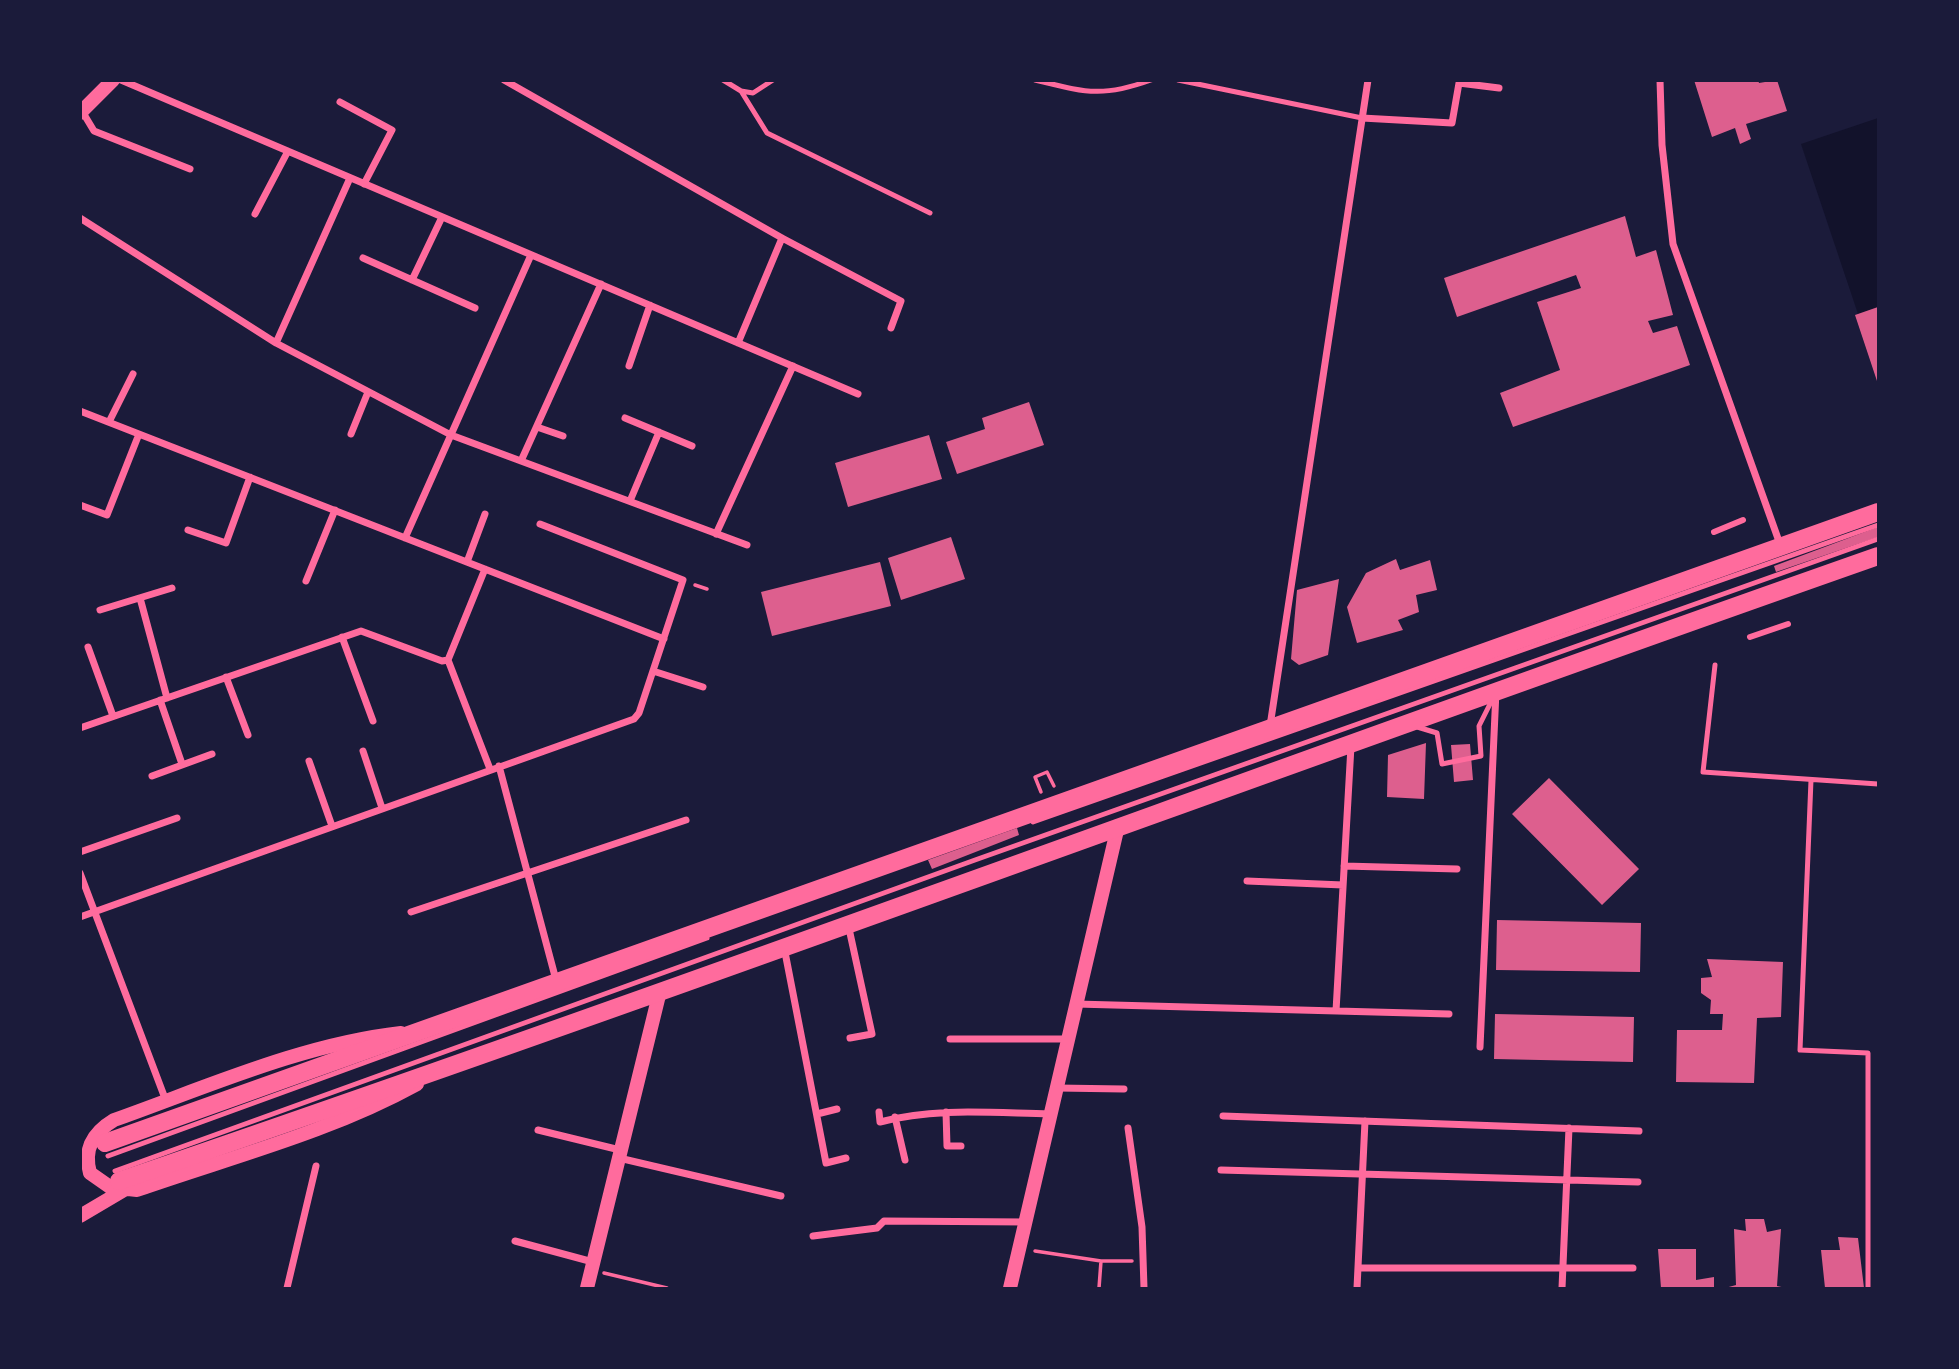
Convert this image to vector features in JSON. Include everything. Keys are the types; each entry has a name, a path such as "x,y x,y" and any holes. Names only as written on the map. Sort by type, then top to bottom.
{"main road":[{"path":"84,105 113,80"},
{"path":"107,1149 556,980 1878,512"},
{"path":"416,1031 374,1036 308,1052 114,1120 99,1129 90,1144 86,1159 90,1173 98,1182 119,1181 433,1075 1351,742 1878,556"},
{"path":"1010,1289 1118,826"},
{"path":"587,1289 660,991"},
{"path":"80,1216 119,1181"}],"street":[{"path":"121,80 858,394"},
{"path":"504,80 782,238 901,301 891,328"},
{"path":"1270,727 1368,80"},
{"path":"1660,80 1662,145 1673,244 1781,547"},
{"path":"1362,118 1452,124 1459,83 1499,88"},
{"path":"341,102 392,130 364,184"},
{"path":"84,105 94,131 190,169"},
{"path":"255,214 288,152"},
{"path":"276,342 350,178"},
{"path":"412,280 442,217"},
{"path":"80,218 276,342 451,435 747,545"},
{"path":"738,342 782,238"},
{"path":"405,538 531,255"},
{"path":"363,258 475,308"},
{"path":"521,461 601,285"},
{"path":"629,366 650,305"},
{"path":"716,534 793,366"},
{"path":"109,422 133,374"},
{"path":"351,434 368,392"},
{"path":"80,411 664,639"},
{"path":"625,418 692,446"},
{"path":"537,427 563,436"},
{"path":"630,501 659,432"},
{"path":"80,505 107,515 139,434"},
{"path":"188,530 226,543 250,477"},
{"path":"306,581 335,510"},
{"path":"467,562 485,514"},
{"path":"1714,532 1743,520"},
{"path":"80,917 634,719 639,713 683,580 540,524"},
{"path":"485,569 449,660 491,769"},
{"path":"100,610 172,588"},
{"path":"140,598 182,764"},
{"path":"1750,638 1788,624"},
{"path":"80,728 361,631 442,661 449,660"},
{"path":"342,638 373,721"},
{"path":"88,647 113,716"},
{"path":"653,671 703,687"},
{"path":"226,677 248,735"},
{"path":"1480,1047 1496,691"},
{"path":"1336,1011 1351,742"},
{"path":"363,751 383,808"},
{"path":"152,776 212,754"},
{"path":"309,761 332,826"},
{"path":"499,766 556,980"},
{"path":"80,852 177,818"},
{"path":"411,912 686,820"},
{"path":"1344,866 1457,869"},
{"path":"80,873 166,1101"},
{"path":"1247,881 1343,886"},
{"path":"848,923 872,1034 850,1038"},
{"path":"784,946 827,1163 846,1158"},
{"path":"1076,1004 1449,1014"},
{"path":"950,1039 1068,1039"},
{"path":"1057,1088 1124,1089"},
{"path":"817,1114 837,1109"},
{"path":"878,1112 880,1122 895,1117 946,1112 1051,1114"},
{"path":"946,1112 947,1146 961,1146"},
{"path":"1223,1116 1639,1131"},
{"path":"895,1117 905,1160"},
{"path":"1357,1289 1365,1121"},
{"path":"1128,1128 1144,1261 1144,1289"},
{"path":"1562,1289 1569,1128"},
{"path":"538,1130 781,1196"},
{"path":"287,1289 316,1166"},
{"path":"1221,1170 1638,1182"},
{"path":"813,1236 877,1228 884,1221 1026,1222"},
{"path":"515,1241 593,1266"},
{"path":"1358,1268 1633,1269"}],"lane":[{"path":"723,80 741,91 753,93 774,80"},
{"path":"1035,80 1090,94 1111,93 1151,80"},
{"path":"1178,80 1362,118"},
{"path":"741,91 767,132 930,213"},
{"path":"1026,824 1878,525"},
{"path":"119,1181 988,855 1878,540"},
{"path":"1714,666 1703,772 1878,784"},
{"path":"1405,723 1437,733 1442,764 1481,756 1479,726 1496,691"},
{"path":"1811,780 1800,1050 1868,1053 1868,1289"},
{"path":"750,922 960,848"},
{"path":"107,1149 711,937"}],"path":[{"path":"1035,777 1047,772"},
{"path":"1019,1249 1101,1261 1144,1261"},
{"path":"1099,1289 1101,1261"},
{"path":"593,1266 667,1289"}],"shaded area":[{"path":"1878,118 1878,307 1858,314 1801,144"}],"building":[{"path":"1694,80 1758,80 1759,83 1777,80 1787,111 1746,124 1751,139 1740,144 1735,128 1712,137"},
{"path":"1625,216 1636,257 1656,250 1673,315 1648,321 1653,333 1677,326 1690,365 1513,427 1500,393 1560,370 1537,302 1581,288 1576,275 1457,317 1444,278"},
{"path":"1878,307 1878,384 1855,315"},
{"path":"1029,402 1044,445 957,474 946,442 985,429 982,418"},
{"path":"929,435 942,479 848,507 835,463"},
{"path":"1878,527 1878,537 1776,572 1774,566"},
{"path":"951,537 965,579 901,600 888,558"},
{"path":"1396,559 1400,570 1430,560 1437,590 1416,595 1419,612 1398,620 1403,630 1357,643 1347,607 1366,573"},
{"path":"880,562 891,606 772,636 761,592"},
{"path":"1339,579 1328,655 1299,665 1291,659 1297,590"},
{"path":"1426,743 1424,799 1387,797 1388,755"},
{"path":"1470,744 1473,780 1454,782 1451,745"},
{"path":"1549,778 1639,869 1602,905 1512,814"},
{"path":"1017,828 1019,835 932,869 928,860"},
{"path":"1497,920 1641,923 1640,972 1496,970"},
{"path":"1707,959 1783,962 1781,1017 1757,1018 1754,1083 1676,1082 1677,1030 1722,1030 1723,1014 1710,1014 1711,1000 1701,993 1701,978 1712,977"},
{"path":"1495,1014 1634,1017 1633,1062 1494,1059"},
{"path":"1745,1219 1764,1219 1767,1232 1781,1229 1777,1286 1786,1288 1725,1288 1736,1285 1734,1229 1746,1231"},
{"path":"1838,1237 1858,1238 1864,1288 1825,1288 1821,1250 1840,1250"},
{"path":"1658,1249 1696,1249 1696,1280 1714,1277 1714,1288 1661,1288"}]}
